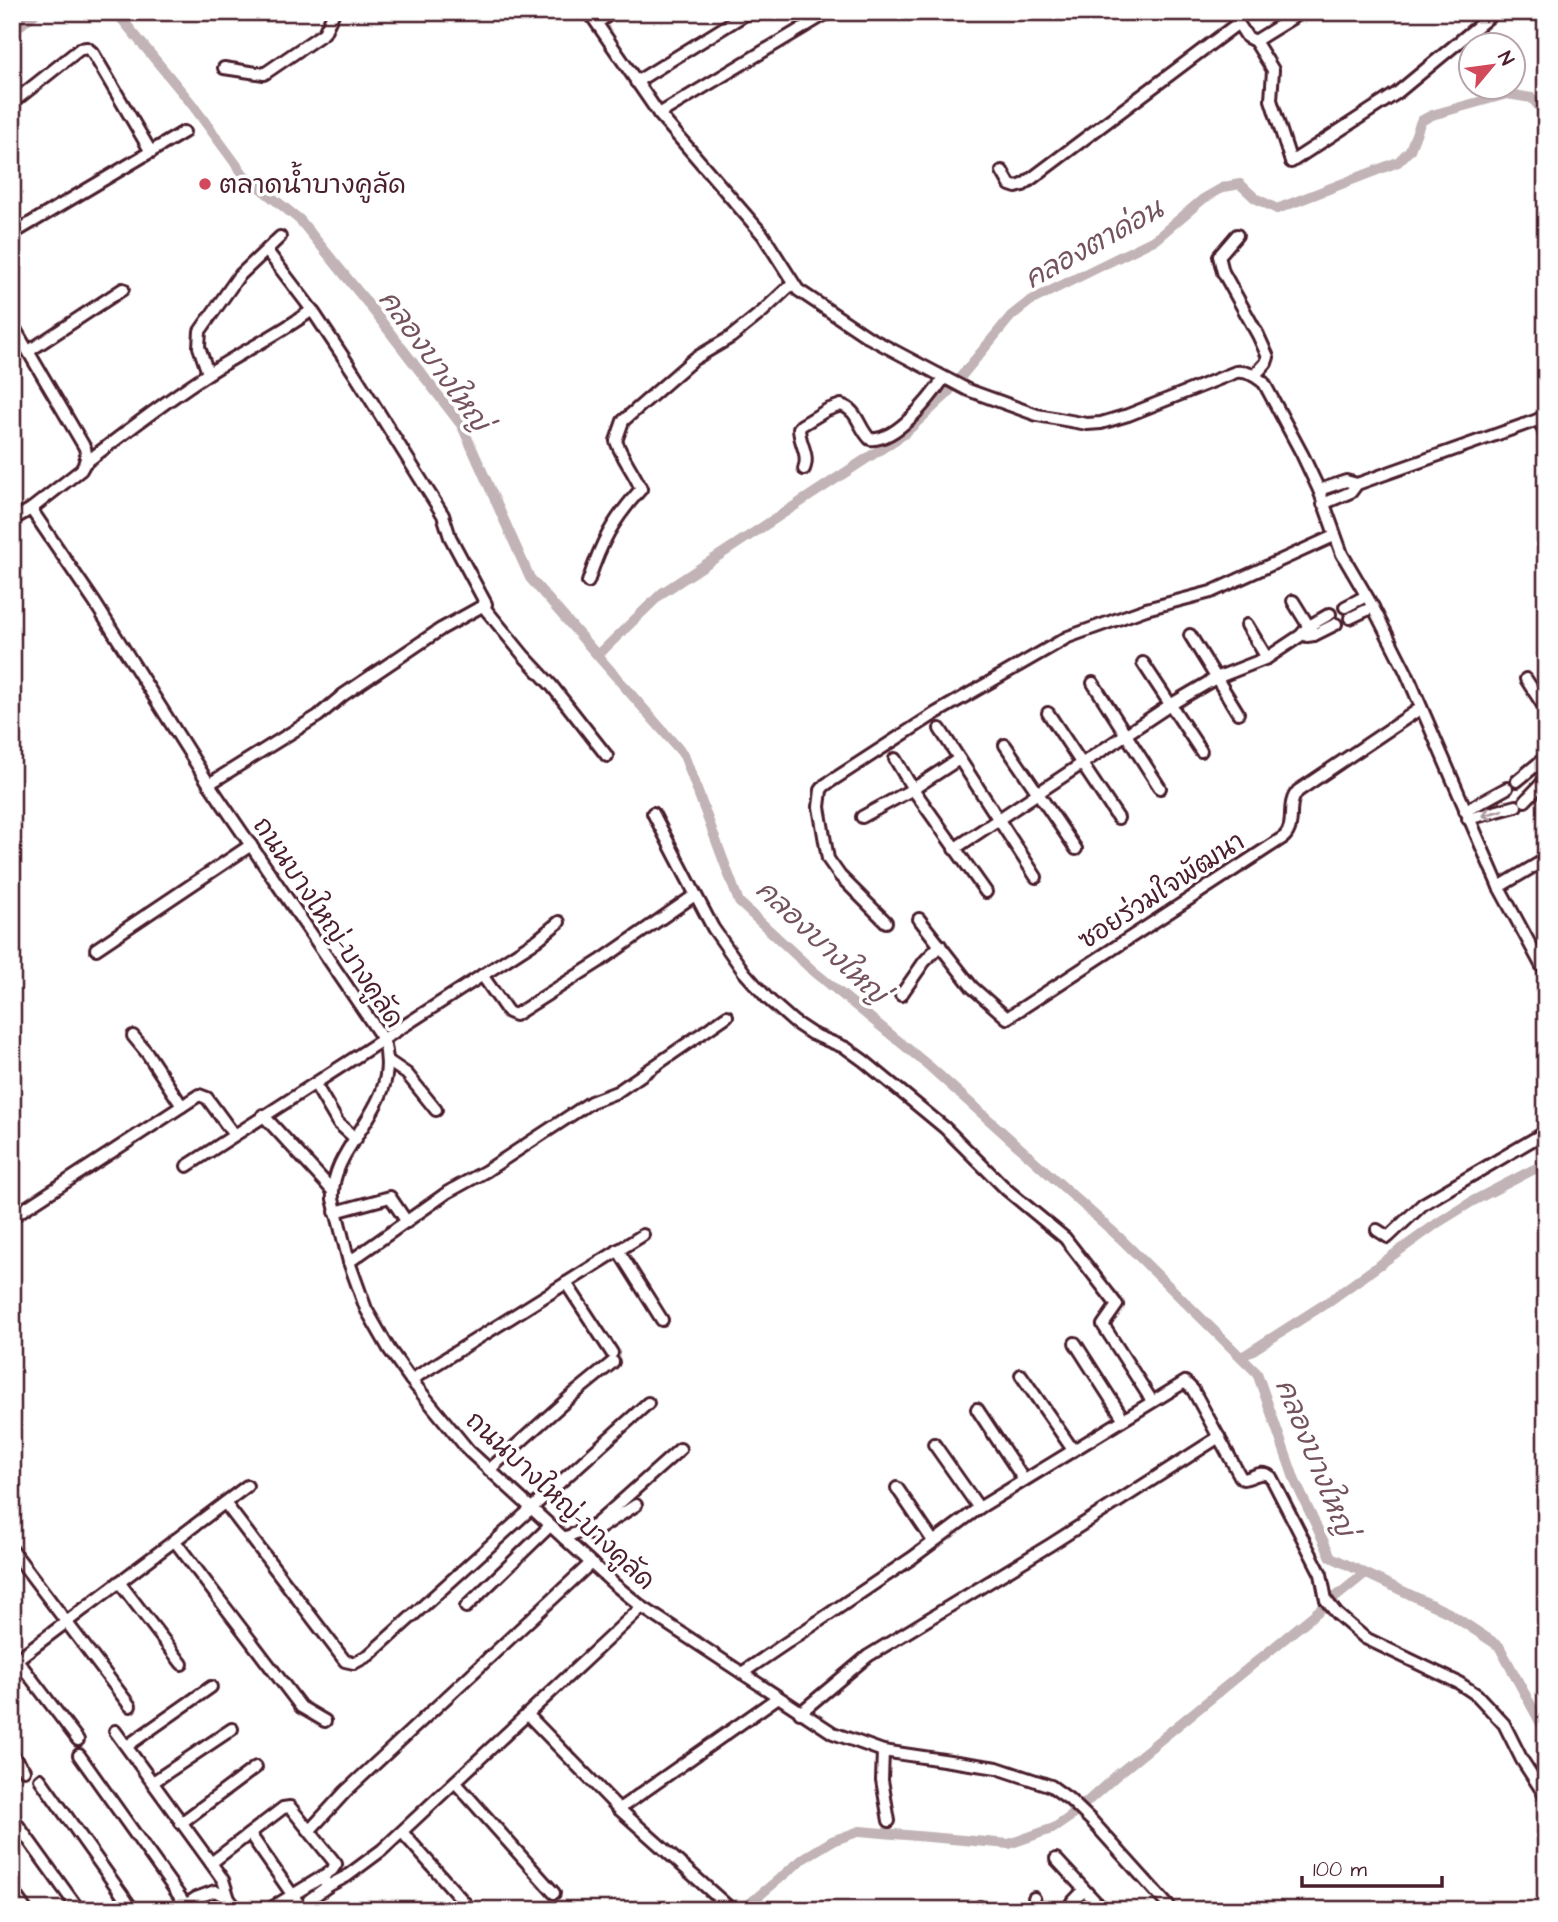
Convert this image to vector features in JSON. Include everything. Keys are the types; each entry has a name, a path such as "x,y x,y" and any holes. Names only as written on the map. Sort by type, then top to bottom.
{"street":[{"path":"224,68 264,74 324,33 334,12"},
{"path":"597,23 613,12"},
{"path":"636,82 749,12"},
{"path":"659,114 829,12"},
{"path":"1231,12 1247,37 1255,41 1273,70 1271,100 1289,160 1294,162 1397,93 1496,12"},
{"path":"1255,41 1302,12"},
{"path":"590,13 659,114 763,235 793,283 805,296 868,337 968,390 1037,415 1070,422 1101,423 1128,415 1236,372 1245,371 1264,383 1294,436 1319,490 1334,536 1373,607 1421,708 1499,887 1546,974"},
{"path":"1002,171 1010,185 1023,185 1237,24"},
{"path":"12,103 80,49 87,48 93,53 151,152"},
{"path":"12,234 184,132"},
{"path":"1237,235 1221,251 1219,263 1268,357 1255,375"},
{"path":"208,373 200,347 200,331 239,277 280,237"},
{"path":"209,784 318,716 342,695 487,601 450,537 443,515 312,310 267,251"},
{"path":"589,582 598,550 622,510 641,489 616,441 623,422 694,359 731,337 793,283"},
{"path":"29,351 123,289"},
{"path":"12,520 31,509 85,463 161,405 312,310"},
{"path":"12,324 85,448 85,463"},
{"path":"804,469 807,458 799,434 802,425 841,405 853,412 870,439 877,439 916,415 947,379"},
{"path":"1323,503 1351,492 1357,484 1542,418 1546,438"},
{"path":"1319,490 1346,481 1357,484"},
{"name":"ถนนบางใหญ่-บางคูลัด","path":"31,509 95,603 209,784 383,1039 388,1061 382,1092 337,1174 332,1190 335,1212 349,1262 371,1318 411,1380 450,1430 531,1509 642,1607 777,1698 833,1733 883,1751 1018,1774 1051,1786 1092,1821 1172,1910"},
{"path":"886,922 840,876 828,859 819,807 821,790 825,785 936,713 1068,636 1146,609 1211,592 1334,536"},
{"path":"1366,596 1348,612 1373,607"},
{"path":"1293,601 1311,631"},
{"path":"483,606 552,686 607,756"},
{"path":"954,849 1170,705 1216,678 1267,658 1300,636 1333,619"},
{"path":"1247,625 1267,658"},
{"path":"1190,635 1238,713"},
{"path":"1143,663 1201,751"},
{"path":"1526,679 1546,710"},
{"path":"1093,683 1160,788"},
{"name":"ซอยร่วมใจพัฒนา","path":"919,919 972,987 1007,1018 1284,837 1290,830 1290,802 1297,791 1421,708"},
{"path":"1048,713 1118,818"},
{"path":"940,729 1036,877"},
{"path":"1005,745 1076,849"},
{"path":"1517,781 1546,757"},
{"path":"895,759 954,849 986,892"},
{"path":"862,817 913,789 959,759"},
{"path":"1467,815 1520,804 1546,779"},
{"path":"1467,815 1507,788"},
{"path":"653,813 713,928 768,999 812,1034 846,1048 864,1062 945,1128 1007,1191 1065,1238 1114,1300 1117,1309 1103,1325 1152,1401"},
{"path":"96,949 251,845"},
{"path":"1499,887 1546,859"},
{"path":"482,975 508,1012 520,1013 695,895"},
{"path":"187,1166 553,929 559,922"},
{"path":"901,995 924,962 940,945"},
{"path":"349,1262 448,1192 486,1171 591,1102 617,1092 727,1016"},
{"path":"133,1036 182,1106"},
{"path":"388,1061 407,1074 436,1110"},
{"path":"318,1089 338,1123 356,1139"},
{"path":"12,1217 203,1095 234,1135"},
{"path":"263,1115 332,1190"},
{"path":"1377,1230 1388,1237 1423,1204 1546,1132"},
{"path":"335,1212 390,1197 407,1222"},
{"path":"411,1380 643,1235"},
{"path":"618,1250 662,1320"},
{"path":"489,1470 612,1357 566,1283"},
{"path":"1075,1343 1124,1418"},
{"path":"1021,1376 1073,1450"},
{"path":"742,1673 912,1558 979,1508 1180,1383 1188,1383 1243,1479 1260,1473 1271,1477 1321,1574 1326,1600 1337,1614 1365,1638 1460,1683 1477,1695 1504,1724 1521,1760 1546,1797"},
{"path":"225,1503 349,1663 360,1661 648,1403"},
{"path":"977,1409 1024,1480"},
{"path":"800,1713 868,1656 1219,1437"},
{"path":"933,1444 979,1508"},
{"path":"564,1538 595,1525 680,1449"},
{"path":"78,1740 14,1658 65,1623 247,1486"},
{"path":"897,1488 933,1541"},
{"path":"578,1534 594,1534 636,1505"},
{"path":"466,1606 550,1526"},
{"path":"174,1540 301,1707 325,1721"},
{"path":"12,1550 130,1706"},
{"path":"310,1830 346,1791 591,1563"},
{"path":"120,1582 182,1664"},
{"path":"268,1910 293,1895 347,1876 402,1832 642,1607"},
{"path":"127,1746 211,1687"},
{"path":"620,1809 777,1698"},
{"path":"527,1714 620,1809 732,1910"},
{"path":"153,1782 232,1729"},
{"path":"115,1731 223,1880 229,1899"},
{"path":"883,1751 882,1780 889,1821"},
{"path":"12,1755 24,1770"},
{"path":"79,1755 182,1907 210,1892 219,1893 229,1899 238,1910"},
{"path":"181,1823 256,1767"},
{"path":"40,1779 133,1910"},
{"path":"455,1782 554,1893"},
{"path":"211,1863 288,1807 293,1808 336,1864 309,1900 311,1910"},
{"path":"12,1817 79,1910"},
{"path":"402,1832 471,1910"},
{"path":"250,1834 303,1910"},
{"path":"1056,1859 1102,1910"},
{"path":"1065,1910 1084,1890"},
{"path":"12,1891 26,1910"},
{"path":"1034,1898 1037,1910"}],"waterway":[{"path":"12,32 37,12"},
{"name":"คลองบางใหญ่","path":"116,12 191,103 244,175 300,220 462,426 530,578 684,755 739,902 811,969 929,1066 1120,1238 1257,1373 1295,1481 1331,1557 1449,1613 1499,1646 1546,1733"},
{"name":"คลองตาด่อน","path":"598,655 662,593 904,434 945,396 1011,316 1030,301 1156,239 1203,199 1224,187 1240,184 1255,198 1277,209 1398,162 1410,150 1421,121 1432,115 1507,94 1532,98 1546,115"},
{"path":"1242,1357 1328,1302 1439,1222 1546,1163"},
{"path":"742,1910 804,1858 832,1841 860,1831 1009,1844 1054,1828 1364,1574"}],"place":[{"name":"ตลาดน้ำบางคูลัด","path":"205,184"}]}
